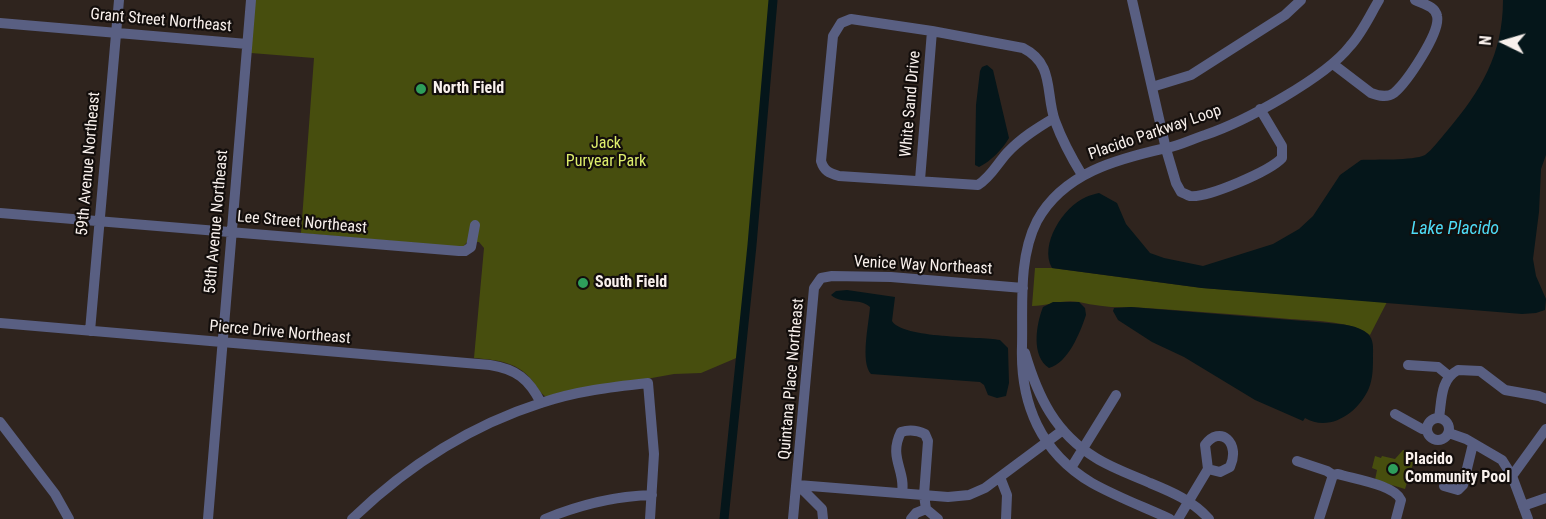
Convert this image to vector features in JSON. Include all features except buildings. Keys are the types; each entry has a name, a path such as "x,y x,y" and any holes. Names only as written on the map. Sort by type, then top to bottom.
{"street":[{"name":"59th Avenue Northeast","path":"90,331 118,0"},
{"name":"58th Avenue Northeast","path":"208,519 251,0"},
{"path":"1132,0 1166,148 1176,183 1181,192 1190,196 1242,181 1276,165 1282,158 1282,146 1260,110"},
{"path":"1152,87 1191,75 1285,15 1301,0"},
{"name":"Placido Parkway Loop","path":"1170,519 1095,484 1071,468 1047,443 1030,410 1021,366 1023,288 1030,240 1037,221 1063,190 1082,175 1119,159 1166,148 1207,134 1260,110 1286,95 1333,64 1351,46 1378,0"},
{"path":"1333,64 1371,93 1379,96 1393,94 1418,63 1438,23 1437,14 1431,7 1415,0"},
{"path":"1054,118 1021,140 1007,153 987,179 978,184 839,176 829,172 823,167 821,161 833,36 841,22 851,19 1023,48 1034,54 1042,63 1046,73 1054,118 1068,152 1082,175"},
{"name":"Grant Street Northeast","path":"0,23 247,44"},
{"name":"White Sand Drive","path":"920,180 932,31"},
{"name":"Lee Street Northeast","path":"0,213 459,251 465,251 471,247 475,225"},
{"name":"Venice Way Northeast","path":"821,278 832,276 891,277 1023,288"},
{"name":"Quintana Place Northeast","path":"794,519 814,288 821,278"},
{"name":"Pierce Drive Northeast","path":"0,323 502,367 522,375 541,403"},
{"name":"Placido Parkway Loop","path":"1022,344 1042,401 1054,421 1063,430 1096,458 1188,502 1209,519"},
{"path":"1408,365 1438,367 1449,376"},
{"path":"1439,418 1443,385 1449,376 1458,370 1480,371 1505,390 1546,399"},
{"path":"352,519 370,502 432,454 481,427 541,403 604,388 648,383 654,454 650,519"},
{"path":"1071,468 1116,394"},
{"path":"1395,414 1426,430"},
{"path":"1439,418 1448,423 1449,433 1444,439 1436,441 1429,437 1426,430 1429,422 1439,418"},
{"path":"0,422 55,494 69,519"},
{"path":"902,493 904,483 897,466 896,448 901,432 907,429 925,434 928,441 924,495 926,509 938,519"},
{"path":"1512,477 1546,429"},
{"path":"798,485 948,497 969,495 985,488 1063,430"},
{"path":"1449,433 1502,460 1512,477 1528,519"},
{"path":"1444,486 1458,489 1463,485 1473,444"},
{"path":"1297,461 1333,475 1338,474 1393,490 1401,500 1396,519"},
{"path":"1178,519 1208,469"},
{"path":"1318,519 1333,475"},
{"path":"1000,477 1007,495 1006,519"},
{"path":"798,485 822,509 823,519"},
{"path":"545,519 605,500 651,495"},
{"path":"1523,506 1546,498"},
{"path":"911,519 916,513 926,509"}],"green space":[{"name":"Jack Puryear Park","path":"255,0 773,0 741,356 701,373 674,374 546,397 519,368 505,362 474,358 484,248 479,242 467,242 463,247 459,247 301,233 314,58 251,53"},
{"path":"1035,268 1052,268 1202,288 1387,302 1370,335 1351,326 1314,320 1098,306 1073,301 1032,306"},
{"name":"Placido Community Pool","path":"1403,450 1416,454 1405,489 1375,480 1377,470 1372,468 1375,456 1395,459"}],"water":[{"name":"Lake Placido","path":"1503,0 1546,0 1546,155 1541,169 1539,212 1533,259 1536,276 1546,299 1545,310 1522,314 1202,288 1052,268 1049,249 1056,228 1069,209 1091,195 1099,193 1117,203 1126,224 1150,253 1203,266 1273,244 1299,229 1313,216 1340,175 1361,160 1403,159 1425,155 1459,116 1488,71 1499,38"},
{"path":"987,65 993,70 1009,138 996,155 979,167 975,165 976,105 980,71"},
{"path":"847,290 895,297 892,321 899,327 911,331 942,336 1000,340 1008,348 1009,383 1006,396 997,398 988,395 984,385 980,382 871,374 866,361 870,307 861,302 840,300 831,295 836,291"},
{"path":"1053,302 1079,302 1085,308 1086,315 1077,338 1067,354 1056,365 1049,368 1039,356 1037,331 1043,307"},
{"path":"1131,307 1333,323 1355,327 1368,334 1372,341 1373,368 1370,384 1358,405 1343,418 1324,423 1305,418 1303,421 1255,400 1184,357 1152,342 1118,320 1113,311 1114,308"}],"waterway":[{"path":"724,519 752,245 773,0"}],"place":[{"name":"North Field","path":"421,89"},
{"name":"South Field","path":"583,283"},
{"name":"Placido Community Pool","path":"1393,469"}]}
